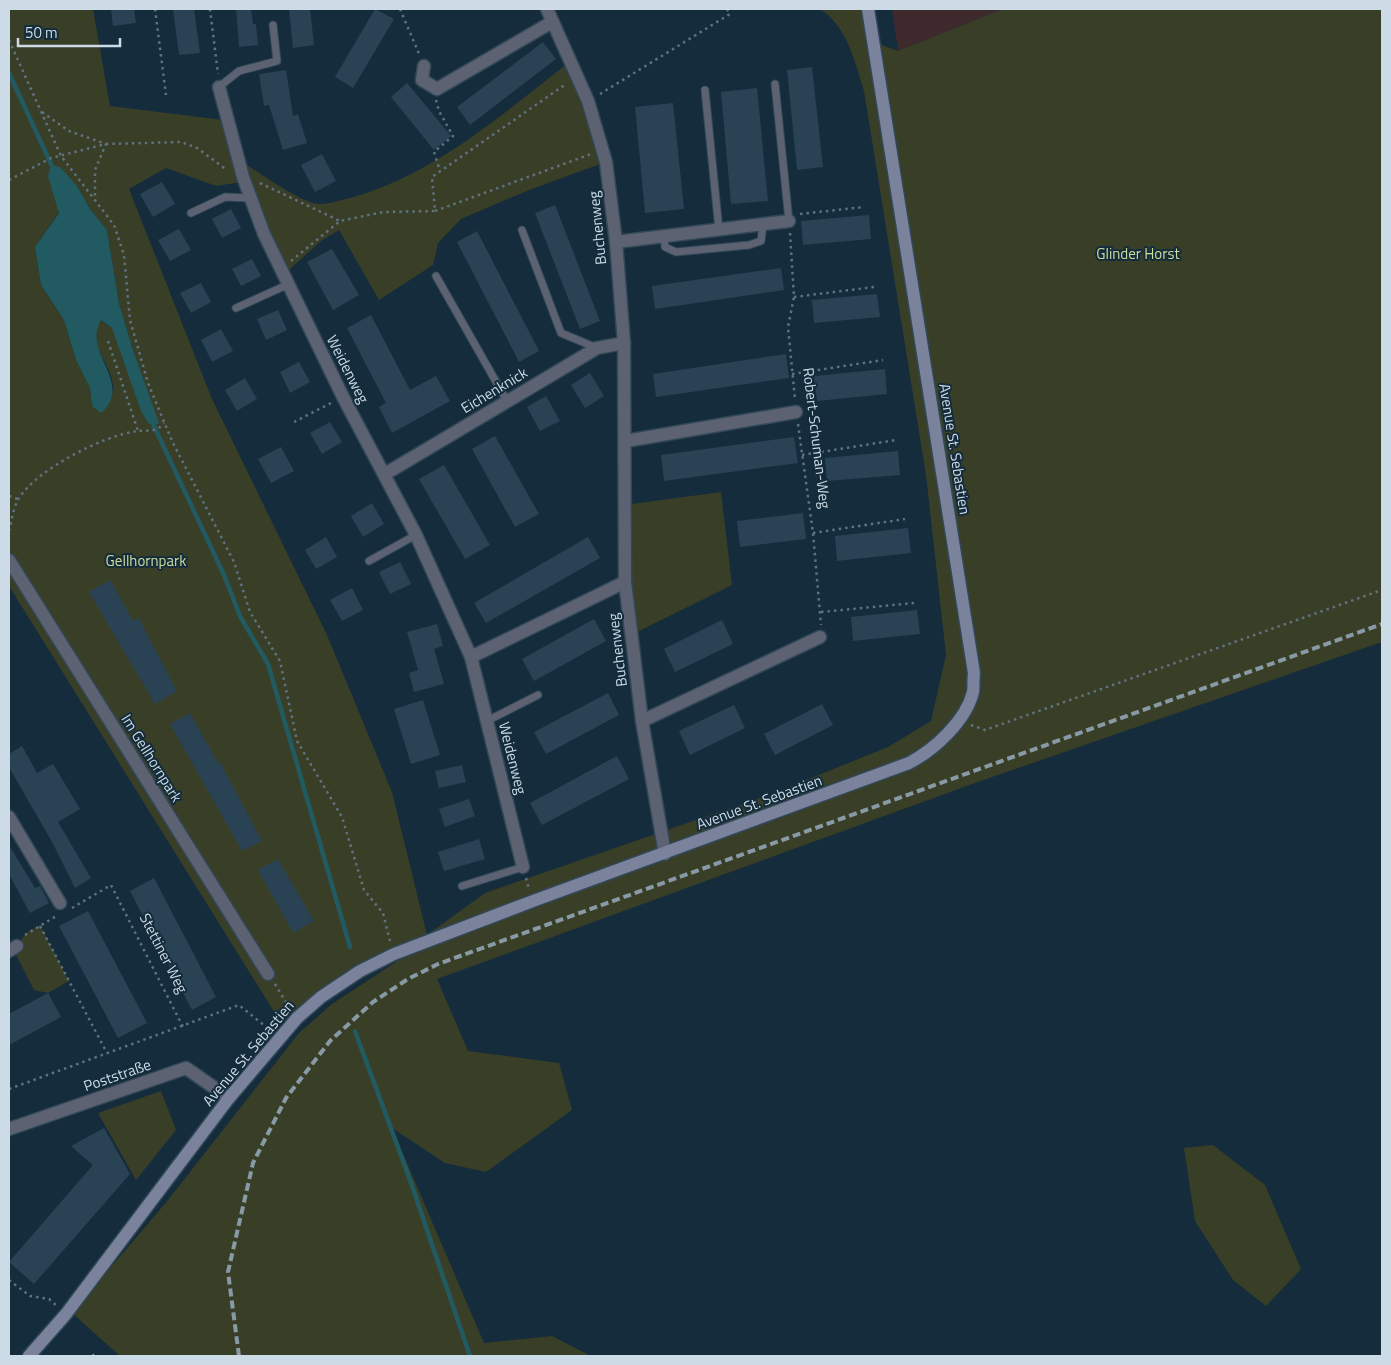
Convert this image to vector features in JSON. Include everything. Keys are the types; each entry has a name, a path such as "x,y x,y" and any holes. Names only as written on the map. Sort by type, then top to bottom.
{"main road":[{"name":"Avenue St. Sebastien","path":"29,1356 66,1314 229,1098 297,1018 321,997 394,954 909,763 937,745 957,721 972,696 974,673 868,9"}],"street":[{"name":"Buchenweg","path":"546,9 588,101 603,150 616,242 624,344 626,440 625,582 642,721 665,854"},
{"path":"424,66 422,80 437,89 552,22"},
{"name":"Weidenweg","path":"219,87 250,198 280,270 343,397 416,534 471,657 522,867"},
{"path":"616,242 762,225 789,218"},
{"name":"Eichenknick","path":"385,474 597,348 624,344"},
{"path":"626,440 796,412"},
{"name":"Im Gellhornpark","path":"9,560 268,974"},
{"path":"471,657 625,582"},
{"path":"642,721 820,637"},
{"path":"9,817 60,903"},
{"name":"Poststraße","path":"9,1129 186,1068 229,1098"}],"lane":[{"path":"219,87 239,71 276,61 273,25"},
{"path":"775,84 789,218"},
{"path":"705,90 719,230"},
{"path":"191,213 225,197 250,198"},
{"path":"664,236 665,247 669,251 676,252 750,245 761,241 762,225"},
{"path":"522,230 561,333 597,348"},
{"path":"436,276 507,401"},
{"path":"236,308 287,285"},
{"path":"368,561 416,534"},
{"path":"487,720 538,695"},
{"path":"462,886 522,867"}],"path":[{"path":"155,9 166,94"},
{"path":"210,9 219,87"},
{"path":"400,9 424,66"},
{"path":"588,101 730,14 727,9"},
{"path":"9,40 61,156 114,225 124,255 130,320 148,383 164,423 234,562 250,612 280,661 298,741 342,817 364,890 383,913 394,954"},
{"path":"435,211 432,177 577,76"},
{"path":"437,89 439,112 453,136 434,152 440,171"},
{"path":"41,112 69,131 106,144"},
{"path":"9,180 51,158 106,144 181,142 197,148 233,174 243,176 340,221"},
{"path":"95,199 95,170 106,144"},
{"path":"280,270 340,221 383,212 407,210 435,211 603,150"},
{"path":"789,218 864,207"},
{"name":"Robert-Schuman-Weg","path":"789,218 794,297 788,327 796,412 821,612 820,637"},
{"path":"794,297 874,287"},
{"path":"108,341 138,431"},
{"path":"792,374 883,360"},
{"path":"294,422 343,397"},
{"path":"9,531 18,499 39,477 92,444 138,431 147,432 162,426 164,423"},
{"path":"802,455 896,440"},
{"path":"9,496 18,499"},
{"path":"812,533 905,519"},
{"path":"957,721 984,730 1382,590"},
{"path":"821,612 914,603"},
{"path":"522,867 533,901"},
{"name":"Stettiner Weg","path":"116,894 183,1027"},
{"path":"40,925 107,1053"},
{"path":"268,974 297,1018"},
{"path":"9,1089 239,1005 280,1038"},
{"path":"9,1280 30,1296 49,1299 66,1314"}],"shaded area":[{"path":"892,9 1003,9 898,51"},
{"path":"51,164 61,168 77,186 90,209 107,230 119,303 132,347 159,423 154,426 148,423 141,411 112,328 101,320 97,332 97,344 111,379 113,390 110,402 101,413 92,406 90,388 76,360 64,320 41,285 35,247 59,213 48,176"}],"green space":[{"path":"9,9 93,9 110,106 224,120 235,157 284,189 304,200 317,204 334,202 378,189 408,176 437,160 465,142 571,61 606,162 529,190 461,219 438,243 433,265 379,300 339,230 321,241 280,278 242,182 216,186 166,168 129,189 212,399 327,635 392,792 427,935 485,893 774,793 888,747 931,721 946,655 926,475 864,91 849,46 837,25 820,9 869,9 875,42 898,51 1003,9 1382,9 1382,642 975,783 437,979 468,1051 559,1063 572,1110 486,1172 445,1163 392,1128 484,1343 552,1336 591,1356 120,1356 72,1313 168,1200 299,1033 332,1004 399,960 432,947 426,936 391,951 286,1031 9,586","holes":["77,186 90,209 107,230 119,303 158,423 112,328 100,320 96,329 97,346 108,369 113,388 111,398 92,406 90,388 76,360 64,320 41,285 35,247"]},
{"path":"721,492 732,585 631,635 624,505"},
{"path":"40,925 69,981 48,993 34,990 13,949 26,933"},
{"path":"161,1091 176,1130 136,1180 98,1113"},
{"path":"1213,1145 1265,1185 1301,1269 1266,1306 1233,1280 1195,1221 1184,1148"}],"building":[{"path":"111,9 134,9 136,23 113,26"},
{"path":"173,9 194,9 200,53 179,55"},
{"path":"236,9 251,9 253,24 256,24 258,45 239,47"},
{"path":"289,9 310,9 314,45 293,48"},
{"path":"375,9 394,19 353,88 335,77"},
{"path":"543,42 556,59 470,125 457,107"},
{"path":"812,67 823,167 797,170 787,70"},
{"path":"286,70 293,116 298,114 307,143 283,150 269,105 264,106 259,74"},
{"path":"407,83 451,136 434,150 391,97"},
{"path":"757,88 768,201 731,204 721,92"},
{"path":"673,103 684,209 645,213 635,107"},
{"path":"322,154 336,181 315,192 301,165"},
{"path":"162,182 175,204 153,217 140,194"},
{"path":"555,205 600,321 580,329 535,213"},
{"path":"231,209 241,228 222,238 212,219"},
{"path":"869,215 871,239 803,245 801,221"},
{"path":"179,229 191,250 170,261 158,240"},
{"path":"477,231 539,351 519,362 457,242"},
{"path":"332,249 359,295 333,310 307,262"},
{"path":"252,259 261,276 241,286 232,269"},
{"path":"781,268 784,290 655,309 652,286"},
{"path":"201,283 211,302 191,313 180,293"},
{"path":"877,294 880,317 814,323 812,300"},
{"path":"278,310 287,330 266,340 257,319"},
{"path":"371,315 410,390 436,376 450,401 392,433 379,407 386,403 347,328"},
{"path":"221,329 233,351 212,362 201,340"},
{"path":"786,354 789,378 656,397 653,374"},
{"path":"299,362 310,382 290,393 280,372"},
{"path":"885,369 887,394 817,401 814,376"},
{"path":"590,373 604,396 585,408 571,385"},
{"path":"245,378 257,399 237,411 225,390"},
{"path":"546,396 560,421 540,431 527,407"},
{"path":"330,422 342,442 322,454 310,433"},
{"path":"495,436 539,514 515,527 472,449"},
{"path":"794,437 798,463 664,481 661,455"},
{"path":"281,447 294,471 271,483 258,459"},
{"path":"898,451 900,475 827,481 825,458"},
{"path":"444,465 490,545 465,559 419,479"},
{"path":"372,503 384,524 363,537 351,516"},
{"path":"803,513 806,539 740,547 737,521"},
{"path":"908,528 911,553 837,561 835,536"},
{"path":"326,537 337,557 316,569 305,550"},
{"path":"588,537 600,558 486,623 474,603"},
{"path":"400,562 411,584 390,594 379,572"},
{"path":"110,580 133,621 138,617 177,691 155,704 89,592"},
{"path":"352,588 363,610 342,621 330,600"},
{"path":"917,610 920,634 853,641 851,617"},
{"path":"594,619 606,641 534,681 522,659"},
{"path":"722,620 733,644 675,672 664,649"},
{"path":"437,624 443,646 434,649 444,684 414,692 409,673 418,670 407,632"},
{"path":"608,693 619,715 546,754 534,732"},
{"path":"423,700 440,755 411,764 394,709"},
{"path":"822,704 833,725 775,755 764,734"},
{"path":"734,705 745,728 690,755 679,731"},
{"path":"190,713 218,763 220,762 262,841 242,851 170,724"},
{"path":"22,746 37,773 53,764 80,809 58,822 91,878 75,888 52,842 9,767 9,754"},
{"path":"617,756 629,779 542,825 530,803"},
{"path":"462,765 466,782 439,788 435,771"},
{"path":"469,799 475,816 445,827 439,809"},
{"path":"479,839 485,859 444,871 438,852"},
{"path":"9,845 35,888 40,886 49,903 30,913 9,874"},
{"path":"278,859 314,921 293,933 258,870"},
{"path":"154,878 216,997 192,1010 130,891"},
{"path":"88,911 147,1023 118,1038 59,926"},
{"path":"48,993 61,1017 9,1045 9,1014"},
{"path":"104,1128 130,1174 34,1284 9,1262 93,1165 71,1146"}],"waterway":[{"path":"9,73 51,164"},
{"path":"154,426 224,575 240,616 268,664 350,947"},
{"path":"355,1031 410,1180 470,1356"}],"railway":[{"path":"239,1356 228,1272 253,1163 286,1098 330,1041 373,1002 408,979 438,964 1382,624"}],"park label":[{"name":"Glinder Horst","path":"1138,253"},
{"name":"Gellhornpark","path":"146,560"}]}
